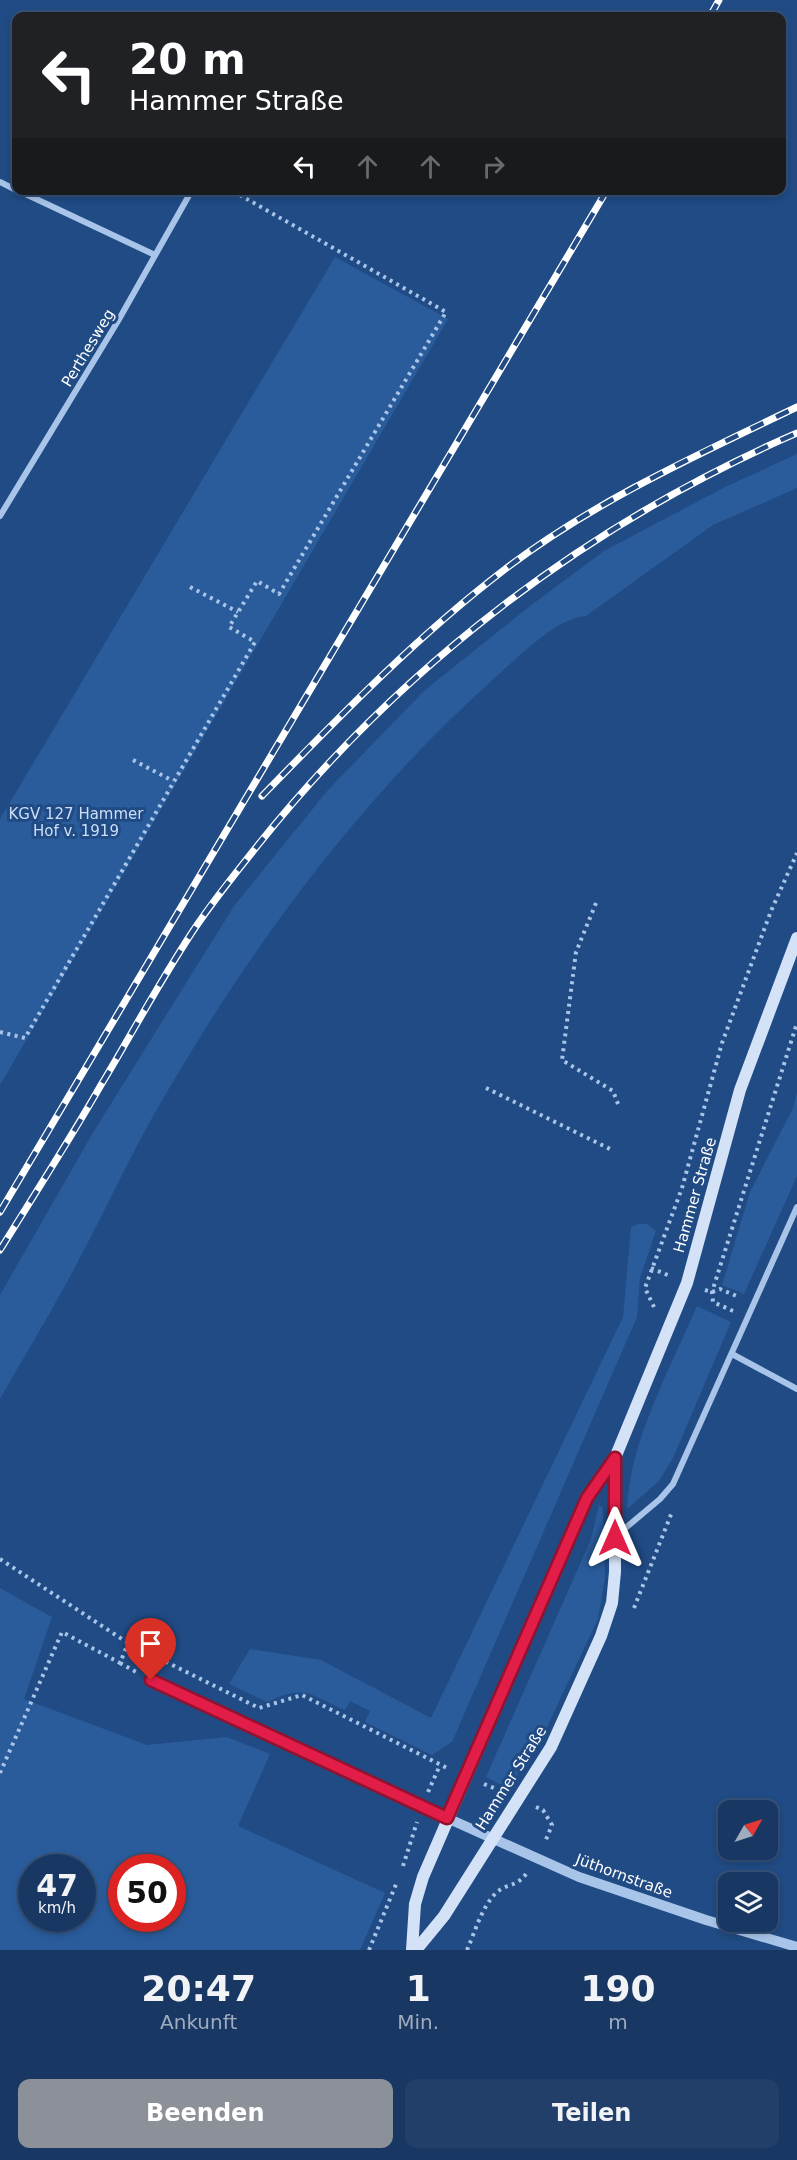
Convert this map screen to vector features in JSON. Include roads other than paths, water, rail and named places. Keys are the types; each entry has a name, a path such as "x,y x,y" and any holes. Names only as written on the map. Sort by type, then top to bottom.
{"main road":[{"name":"Hammer Straße","path":"414,1950 415,1904 447,1818 587,1498 615,1458 687,1283 740,1090 797,938"},
{"name":"Hammer Straße","path":"414,1950 444,1916 551,1746 602,1636 612,1602 615,1458"}],"street":[{"path":"28,195 155,255"},
{"name":"Perthesweg","path":"0,516 118,321 189,195"},
{"path":"615,1538 660,1499 673,1484 797,1207"},
{"path":"732,1354 797,1389"},
{"path":"151,1680 447,1818"},
{"name":"Jüthornstraße","path":"447,1818 537,1859 629,1895 797,1947"}],"railway":[{"path":"712,12 719,0"},
{"path":"0,1212 604,195"},
{"path":"262,796 349,707 409,650 471,596 538,545 646,481 797,407"},
{"path":"0,1250 199,922 258,845 314,780 373,718 436,660 502,606 572,556 644,511 719,469 797,433"}],"park label":[{"name":"KGV 127 Hammer Hof v. 1919","path":"76,822"}]}
